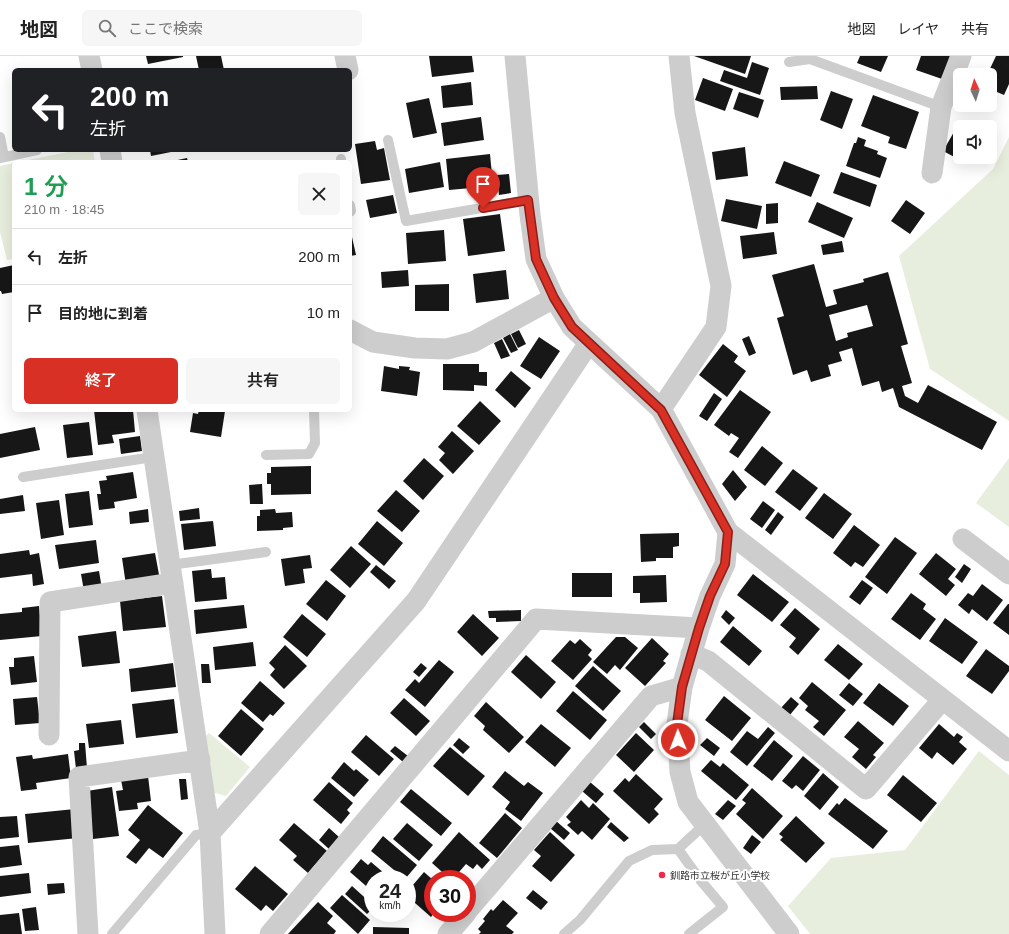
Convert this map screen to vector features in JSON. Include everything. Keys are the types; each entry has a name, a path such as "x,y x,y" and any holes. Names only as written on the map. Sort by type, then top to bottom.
{"street":[{"path":"89,56 92,68"},
{"path":"345,56 348,68"},
{"path":"516,56 528,200 536,259 554,298 572,327 661,410 728,532 1009,751"},
{"path":"661,410 716,327 720,286 685,113 679,56"},
{"path":"932,173 941,107 961,56"},
{"path":"352,331 373,342 415,348 447,349 473,342 554,298"},
{"path":"210,833 416,601 589,344"},
{"path":"147,412 210,833 215,934"},
{"path":"728,532 725,564 710,596 690,654 682,687 677,724 680,772 688,802 704,825 789,934"},
{"path":"963,539 1009,574"},
{"path":"49,735 50,602 171,574"},
{"path":"270,934 536,618 699,628"},
{"path":"690,654 708,661 866,789 942,700"},
{"path":"476,900 651,696 682,687"},
{"path":"88,934 79,777 200,760"},
{"path":"448,934 458,922"}],"lane":[{"path":"789,62 810,59 941,107"},
{"path":"0,137 2,157 27,152"},
{"path":"388,140 406,221 528,200"},
{"path":"266,455 308,454 315,443 314,412"},
{"path":"22,477 154,457"},
{"path":"171,574 266,552"},
{"path":"564,934 580,920 629,861 652,850 678,850 704,825"},
{"path":"112,934 196,835 210,833"},
{"path":"678,850 701,882 723,907 689,934"}],"green space":[{"path":"1009,137 1009,421 930,369 899,256 993,169 997,164 997,161"},
{"path":"68,152 93,152 95,160 28,160"},
{"path":"12,163 12,259 7,260 0,232 0,166"},
{"path":"1009,458 1009,527 976,503"},
{"path":"209,733 250,767 226,796 212,792 202,739"},
{"path":"979,751 1009,775 1009,934 810,934 788,906 831,858 905,850"}],"building":[{"path":"146,56 183,56 183,57 148,64"},
{"path":"196,56 221,56 224,68 199,68"},
{"path":"429,56 472,56 474,72 432,77"},
{"path":"694,56 751,56 745,74"},
{"path":"860,56 888,56 881,72 857,63"},
{"path":"921,56 951,56 942,79 916,70"},
{"path":"996,56 1009,56 1009,84 1004,95 997,92 997,68 990,68"},
{"path":"752,62 769,68 760,95 720,81 724,70 747,78"},
{"path":"703,78 733,89 725,111 695,100"},
{"path":"471,82 473,105 443,108 441,86"},
{"path":"817,86 818,99 781,100 780,87"},
{"path":"831,91 853,99 842,129 820,120"},
{"path":"739,92 764,100 758,118 733,109"},
{"path":"873,95 919,112 906,149 888,143 890,137 861,126"},
{"path":"429,98 437,133 413,138 406,103"},
{"path":"481,117 484,140 444,146 441,123"},
{"path":"953,134 953,156 943,151"},
{"path":"858,137 866,140 864,146 878,151 877,154 887,158 880,178 846,166 854,143 856,143"},
{"path":"375,141 377,150 384,148 390,180 361,184 355,144"},
{"path":"745,147 748,176 716,180 712,152"},
{"path":"150,152 171,152 151,156"},
{"path":"490,154 493,186 449,190 446,159"},
{"path":"784,161 820,175 811,197 775,183"},
{"path":"440,162 444,187 409,193 405,169"},
{"path":"841,172 877,185 870,207 833,193"},
{"path":"509,174 511,193 499,195 497,175"},
{"path":"393,195 397,213 370,218 366,200"},
{"path":"726,199 762,206 757,229 721,221"},
{"path":"906,200 925,213 910,234 891,221"},
{"path":"817,202 853,218 844,238 808,222"},
{"path":"778,203 778,223 766,224 766,204"},
{"path":"500,214 505,251 468,256 463,219"},
{"path":"444,230 446,261 408,264 406,233"},
{"path":"774,232 777,254 743,259 740,236"},
{"path":"352,237 356,255 352,256"},
{"path":"842,241 844,252 823,255 821,245"},
{"path":"814,264 826,307 837,304 833,290 864,282 863,279 888,272 908,344 901,346 912,383 902,386 905,396 918,403 928,385 997,422 982,450 899,407 893,388 882,392 879,381 862,386 852,348 839,352 842,361 828,365 831,376 811,382 807,370 793,375 777,318 784,316 772,275","holes":["867,305 873,326 847,333 848,337 836,341 829,315"]},
{"path":"12,265 12,292 2,294 0,291 0,268"},
{"path":"408,270 409,286 382,288 381,272"},
{"path":"506,270 509,299 476,303 473,274"},
{"path":"449,284 449,311 415,311 415,285"},
{"path":"519,330 526,344 518,348 511,334"},
{"path":"510,334 518,350 511,353 503,338"},
{"path":"749,336 756,353 749,356 742,339"},
{"path":"539,337 560,351 541,379 520,366"},
{"path":"502,339 510,356 501,359 494,343"},
{"path":"723,344 738,356 734,362 746,371 727,397 699,375"},
{"path":"443,364 479,364 479,372 487,372 487,386 474,385 474,391 443,390"},
{"path":"384,366 399,369 399,366 410,367 409,370 420,372 417,396 381,391"},
{"path":"511,371 531,388 515,408 495,390"},
{"path":"740,390 771,412 738,458 729,452 739,438 731,433 729,436 714,425"},
{"path":"714,393 722,399 707,421 699,416"},
{"path":"480,401 501,421 479,445 457,426"},
{"path":"94,412 133,412 135,432 112,435 114,443 98,445"},
{"path":"198,412 225,412 221,437 190,432 193,413 198,414"},
{"path":"89,422 93,455 67,458 63,425"},
{"path":"35,427 40,450 0,458 0,434"},
{"path":"452,431 474,451 453,474 439,460 445,453 438,447"},
{"path":"140,436 142,451 121,454 119,439"},
{"path":"762,446 783,463 765,486 744,470"},
{"path":"424,458 444,476 423,500 403,481"},
{"path":"311,466 311,494 271,495 271,484 267,484 267,473 271,473 271,467"},
{"path":"793,469 818,488 800,511 775,492"},
{"path":"733,470 747,487 735,501 722,484"},
{"path":"133,472 137,498 114,502 115,508 99,510 97,494 101,494 99,481 107,480 106,476"},
{"path":"262,484 263,504 250,504 249,485"},
{"path":"396,490 420,511 402,532 377,511"},
{"path":"89,491 93,525 69,528 65,494"},
{"path":"824,493 852,514 833,539 805,518"},
{"path":"23,495 25,511 0,514 0,499"},
{"path":"59,500 64,535 41,539 36,503"},
{"path":"763,501 775,510 762,528 750,519"},
{"path":"199,508 200,519 180,521 179,511"},
{"path":"148,509 149,522 130,524 129,512"},
{"path":"275,509 276,513 292,512 293,527 283,528 283,530 257,531 257,516 260,516 260,510"},
{"path":"778,512 784,517 771,535 765,530"},
{"path":"213,521 216,546 184,550 181,524"},
{"path":"377,521 403,543 384,566 358,544"},
{"path":"854,525 880,545 863,567 855,562 851,567 833,553"},
{"path":"679,533 679,546 673,547 673,558 656,558 656,561 641,562 640,534"},
{"path":"895,537 917,553 887,594 865,577"},
{"path":"96,540 99,563 59,569 55,545"},
{"path":"351,546 371,564 350,588 330,570"},
{"path":"29,550 30,555 39,553 44,584 33,586 32,574 0,578 0,554"},
{"path":"155,553 160,580 126,585 122,558"},
{"path":"936,553 956,569 948,579 955,585 946,596 919,574"},
{"path":"310,555 312,568 303,569 305,583 285,586 281,559"},
{"path":"964,564 971,569 962,583 955,577"},
{"path":"376,565 396,581 389,589 370,572"},
{"path":"211,569 212,578 225,577 227,599 195,602 192,571"},
{"path":"99,571 102,589 84,591 81,574"},
{"path":"572,573 612,573 612,597 572,597"},
{"path":"753,574 789,602 772,622 737,595"},
{"path":"666,575 667,602 640,603 640,593 633,593 633,576"},
{"path":"326,580 346,596 327,621 306,604"},
{"path":"862,580 873,588 860,605 849,597"},
{"path":"982,584 1003,600 987,621 972,609 969,614 958,605 968,593 973,596"},
{"path":"911,593 926,604 923,609 936,619 920,640 891,619"},
{"path":"162,596 166,627 123,631 120,601"},
{"path":"1009,604 1009,635 993,623"},
{"path":"244,605 247,628 196,634 194,610"},
{"path":"39,606 42,636 0,640 0,614 22,612 22,608"},
{"path":"795,608 820,629 798,655 789,647 796,638 780,625"},
{"path":"521,610 521,621 496,622 496,618 489,618 488,611"},
{"path":"726,610 735,618 729,625 721,617"},
{"path":"302,614 326,634 307,657 283,637"},
{"path":"473,614 499,638 482,656 457,632"},
{"path":"945,618 978,642 962,664 929,641"},
{"path":"733,626 762,651 749,666 720,642"},
{"path":"116,631 120,663 82,667 78,636"},
{"path":"616,637 625,637 638,648 620,670 615,665 607,674 593,662"},
{"path":"652,638 669,654 663,661 666,663 645,686 625,668"},
{"path":"580,639 592,650 588,655 592,659 573,680 551,661 570,640 575,644"},
{"path":"253,642 256,666 215,670 213,647"},
{"path":"838,644 863,664 849,680 824,660"},
{"path":"285,645 307,666 284,689 270,675 275,669 269,663"},
{"path":"986,649 1009,666 1009,671 992,694 966,676"},
{"path":"526,655 556,682 541,699 511,672"},
{"path":"34,656 37,682 11,685 9,667 14,667 14,658"},
{"path":"439,660 454,672 425,707 405,690 415,679 419,683"},
{"path":"173,663 176,687 131,692 129,669"},
{"path":"421,663 427,668 419,677 413,672"},
{"path":"201,664 209,664 211,683 202,683"},
{"path":"593,666 621,691 603,711 575,686"},
{"path":"260,681 285,703 273,716 270,714 263,722 241,703"},
{"path":"812,682 846,710 824,736 813,727 819,721 805,710 808,706 799,698"},
{"path":"849,683 863,694 853,706 839,695"},
{"path":"879,683 909,706 893,726 863,703"},
{"path":"573,691 607,720 590,740 556,711"},
{"path":"724,696 751,718 732,741 705,720"},
{"path":"37,697 40,723 15,725 13,699"},
{"path":"791,697 799,704 789,716 780,709"},
{"path":"404,698 430,721 416,736 390,713"},
{"path":"174,699 178,733 136,738 132,704"},
{"path":"486,702 524,737 509,753 483,730 485,726 474,716"},
{"path":"241,709 264,729 241,756 218,736"},
{"path":"121,720 124,744 89,748 86,724"},
{"path":"858,721 884,743 873,755 876,757 866,769 852,757 859,749 844,737"},
{"path":"644,722 656,734 651,739 639,727"},
{"path":"541,724 571,748 555,767 525,742"},
{"path":"939,724 954,737 957,733 963,737 959,742 967,749 953,765 937,752 932,759 919,748"},
{"path":"768,727 775,733 747,766 730,752 747,731 758,739"},
{"path":"636,733 654,750 634,772 616,755"},
{"path":"366,735 394,759 379,776 351,752"},
{"path":"459,738 470,747 463,754 453,745"},
{"path":"707,738 720,748 714,756 700,745"},
{"path":"774,740 793,756 772,781 753,766"},
{"path":"79,743 85,743 87,768 76,769 74,751 79,750"},
{"path":"395,746 408,756 403,762 390,751"},
{"path":"450,747 485,776 468,796 433,766"},
{"path":"68,754 71,778 36,783 37,789 21,791 16,757 32,755 33,759"},
{"path":"803,756 820,770 803,791 796,785 792,789 782,781"},
{"path":"711,760 720,767 723,763 749,785 736,800 701,771"},
{"path":"344,762 354,771 356,769 369,780 354,797 331,778"},
{"path":"505,771 524,786 528,782 543,793 521,821 505,809 510,802 492,787"},
{"path":"823,773 839,787 820,810 804,796"},
{"path":"636,774 663,799 654,809 659,814 649,824 613,791 625,778 629,782"},
{"path":"903,775 937,803 921,822 887,795"},
{"path":"148,776 151,801 137,803 138,809 119,811 116,791 123,790 121,780"},
{"path":"179,779 186,779 188,799 181,800"},
{"path":"329,782 353,803 347,810 350,813 341,824 313,800"},
{"path":"590,782 604,794 596,803 582,791"},
{"path":"112,787 119,836 93,839 87,791"},
{"path":"752,788 783,816 763,839 736,814 746,803 742,800"},
{"path":"411,789 452,823 441,836 400,802"},
{"path":"845,798 888,831 873,849 828,814 837,803 839,805"},
{"path":"581,800 589,808 593,803 610,819 592,840 582,831 578,835 567,825 571,822 566,817"},
{"path":"728,800 736,806 723,820 715,814"},
{"path":"148,805 183,833 163,858 149,848 136,864 126,857 140,840 128,830"},
{"path":"75,809 78,838 28,843 25,814"},
{"path":"505,813 522,828 497,858 479,843"},
{"path":"17,816 19,837 0,839 0,817"},
{"path":"796,816 825,843 806,863 780,840 783,837 779,834"},
{"path":"556,821 570,833 564,840 550,828"},
{"path":"611,822 629,838 624,842 607,827"},
{"path":"294,823 327,851 308,873 293,860 297,856 279,840"},
{"path":"407,823 433,845 419,861 393,839"},
{"path":"329,828 339,837 329,849 319,840"},
{"path":"459,832 490,860 482,869 477,864 473,869 466,864 461,870 440,870 432,863"},
{"path":"550,832 575,855 551,882 532,866 541,856 534,850"},
{"path":"752,835 761,842 751,854 743,848"},
{"path":"383,836 417,865 413,870 394,870 371,851"},
{"path":"19,845 22,865 0,868 0,847"},
{"path":"361,859 368,865 371,862 380,870 364,870 364,884 350,872"},
{"path":"255,866 288,894 273,911 266,905 261,911 235,889"},
{"path":"424,872 424,911 416,904 416,881"},
{"path":"29,873 31,893 0,897 0,876"},
{"path":"64,883 65,893 48,895 47,884"},
{"path":"352,886 364,897 364,911 345,894"},
{"path":"533,890 548,902 541,910 526,898"},
{"path":"342,895 364,915 364,922 368,922 358,934 330,908"},
{"path":"503,900 518,913 506,926 514,932 512,934 479,934 481,932 478,929 485,921 483,919 491,909 493,911"},
{"path":"318,902 333,916 327,923 336,931 334,934 288,934"},
{"path":"36,907 39,930 25,931 22,909"},
{"path":"19,913 22,934 0,934 0,915"},
{"path":"373,927 409,928 409,934 373,934"}],"place":[{"name":"釧路市立桜が丘小学校","path":"662,875"}],"route":[{"path":"483,208 528,200 536,259 554,298 572,327 661,410 728,532 725,564 710,596 690,654 682,687 677,724 678,740"}]}
